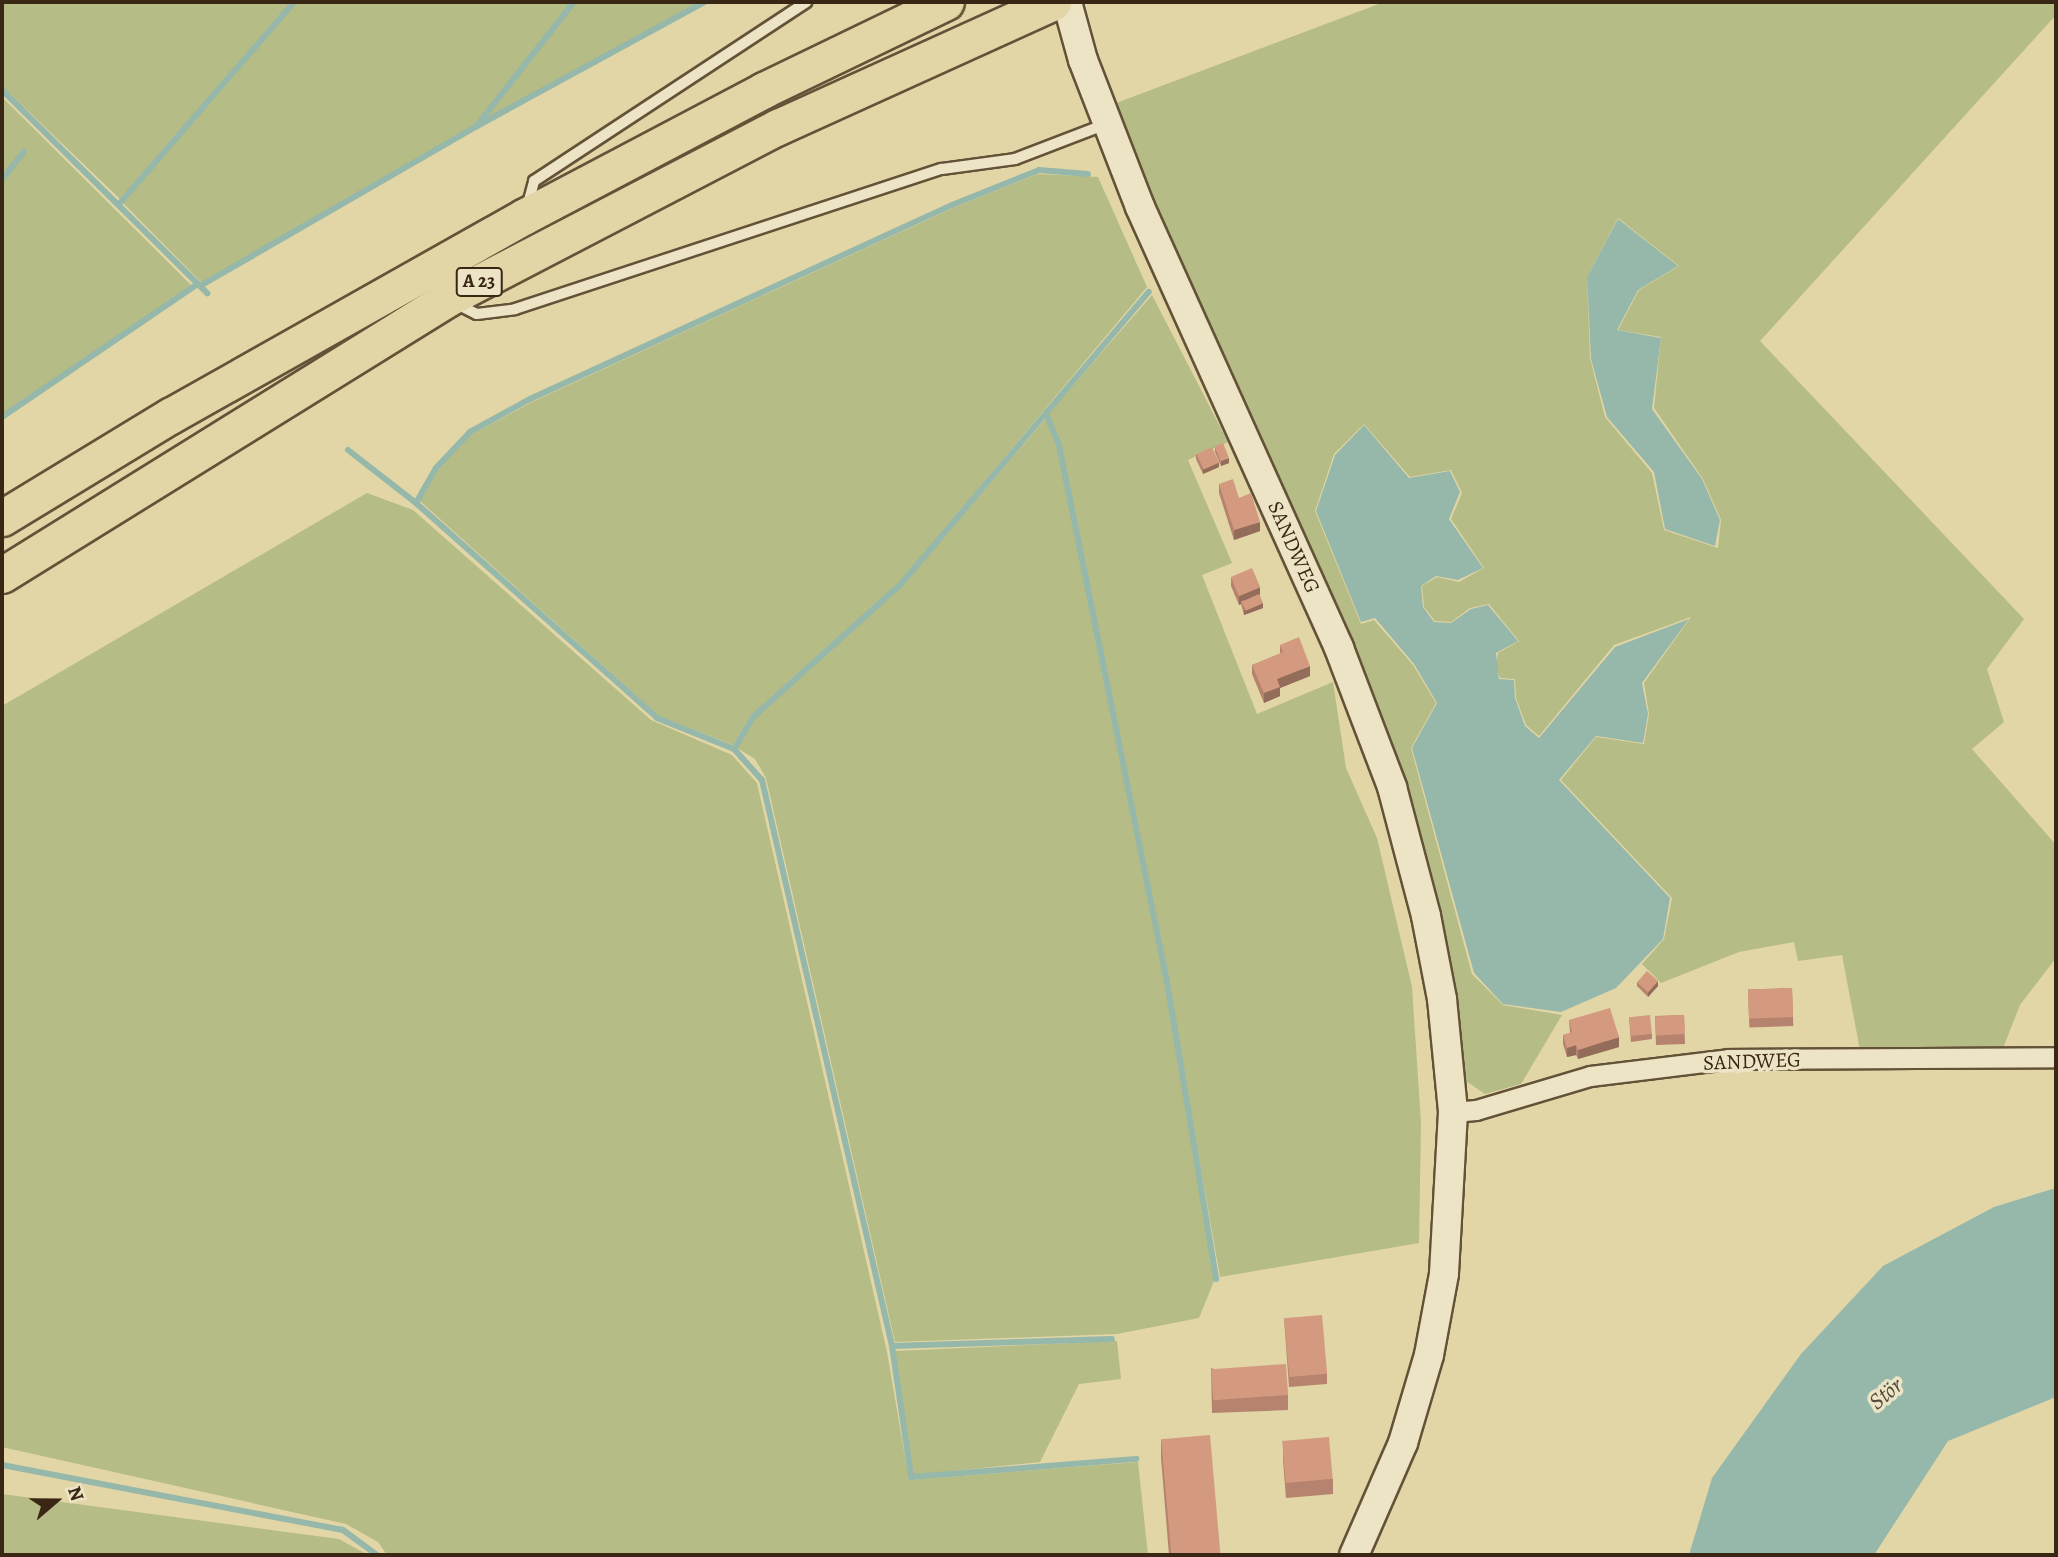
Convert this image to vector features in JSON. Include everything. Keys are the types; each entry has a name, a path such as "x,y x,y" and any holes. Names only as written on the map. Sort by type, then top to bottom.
{"highway":[{"name":"A 23","path":"2,518 170,415 525,216 764,90 946,2"},
{"name":"A 23","path":"2,575 447,299 778,127 981,32 1053,2"}],"street":[{"name":"SANDWEG","path":"1067,2 1107,123 1339,648 1392,787 1429,928 1442,999 1453,1112 1449,1224 1429,1355 1403,1443 1354,1555"},
{"name":"SANDWEG","path":"1453,1112 1476,1110 1590,1076 1728,1059 2056,1057"}],"lane":[{"path":"525,216 534,181 806,2"},
{"path":"447,299 477,314 515,309 942,169 1015,159 1107,123"}],"green space":[{"path":"2,2 291,2 120,199 2,86"},
{"path":"297,2 572,2 476,125 202,283 123,203"},
{"path":"575,2 700,2 482,121 547,34"},
{"path":"1384,2 2056,2 2056,15 1760,341 2024,619 1987,669 2004,722 1972,749 2056,845 2056,958 2020,1005 2003,1048 1860,1050 1842,955 1798,961 1794,942 1739,952 1661,983 1642,964 1664,939 1672,898 1561,780 1596,737 1644,744 1649,714 1644,683 1691,617 1614,645 1539,736 1526,725 1516,698 1515,679 1500,678 1496,666 1498,653 1519,641 1489,604 1470,608 1451,622 1435,621 1424,607 1422,586 1437,577 1459,582 1484,568 1451,519 1462,493 1451,470 1410,477 1364,424 1334,454 1315,511 1361,624 1374,620 1413,665 1436,703 1411,748 1472,974 1503,1005 1562,1015 1521,1084 1485,1094 1463,1079 1447,950 1409,792 1351,638 1111,105","holes":["1618,218 1679,266 1639,290 1618,330 1661,337 1654,408 1703,479 1721,520 1718,548 1664,530 1652,473 1605,417 1590,358 1587,277"]},
{"path":"2,97 191,285 2,415 2,181 25,153 2,176"},
{"path":"1038,174 1098,177 1147,287 901,581 751,715 733,745 659,716 420,501 438,470 471,435 532,402 953,208"},
{"path":"1152,295 1228,442 1188,460 1232,563 1202,575 1257,714 1333,682 1346,768 1377,838 1412,987 1421,1123 1419,1243 1220,1277 1168,982 1061,444 1048,414"},
{"path":"1047,417 1057,445 1165,982 1214,1281 1199,1318 1117,1334 895,1342 766,778 755,759 737,748 754,718 903,585"},
{"path":"367,493 413,510 651,720 732,755 757,783 887,1352 909,1480 1138,1462 1148,1555 387,1555 378,1542 346,1524 2,1447 2,706"},
{"path":"1117,1341 1121,1379 1079,1384 1040,1462 913,1475 895,1351"},
{"path":"2,1494 339,1539 368,1555 2,1555"}],"water":[{"path":"1618,219 1678,266 1638,290 1617,330 1661,338 1652,409 1702,479 1720,520 1715,546 1665,529 1654,472 1607,417 1591,359 1587,277"},
{"path":"1364,425 1409,478 1450,471 1460,492 1449,519 1483,568 1458,580 1436,576 1421,586 1423,607 1434,622 1451,623 1471,609 1488,605 1518,641 1496,653 1499,679 1514,680 1515,698 1525,726 1539,738 1615,647 1689,619 1642,683 1648,714 1643,743 1596,736 1559,780 1670,898 1663,939 1616,988 1561,1012 1503,1004 1474,973 1412,748 1437,703 1414,664 1375,618 1361,622 1316,511 1335,455"},
{"name":"Stör","path":"2056,1188 2056,1397 1948,1441 1874,1555 1689,1555 1712,1478 1801,1354 1883,1266 1994,1207"}],"building":[{"path":"1223,443 1229,458 1221,461 1215,446"},
{"path":"1212,447 1219,462 1204,470 1197,454"},
{"path":"1233,479 1239,498 1251,493 1260,522 1234,530 1219,484"},
{"path":"1252,568 1260,587 1239,596 1231,577"},
{"path":"1259,594 1263,603 1246,611 1242,602"},
{"path":"1299,637 1310,666 1277,679 1280,687 1264,693 1252,665 1283,652 1280,645"},
{"path":"1647,971 1658,981 1648,992 1637,982"},
{"path":"1792,988 1793,1017 1749,1019 1748,990"},
{"path":"1610,1008 1619,1037 1578,1050 1576,1045 1567,1048 1563,1035 1572,1032 1569,1020"},
{"path":"1650,1015 1652,1034 1631,1036 1629,1017"},
{"path":"1684,1015 1685,1034 1656,1035 1655,1017"},
{"path":"1322,1315 1327,1374 1289,1377 1284,1318"},
{"path":"1286,1364 1288,1395 1213,1400 1211,1369"},
{"path":"1210,1435 1220,1555 1171,1555 1161,1439"},
{"path":"1329,1437 1333,1479 1286,1483 1282,1441"}],"waterway":[{"path":"120,203 294,2"},
{"path":"478,124 574,2"},
{"path":"200,286 477,126 704,2"},
{"path":"2,90 207,293"},
{"path":"2,179 24,152"},
{"path":"416,503 436,468 470,432 530,399 952,205 1039,170 1088,174"},
{"path":"2,417 198,284"},
{"path":"734,749 753,717 901,584 1149,292"},
{"path":"1046,413 1059,445 1167,982 1216,1279"},
{"path":"348,450 416,503 657,718 734,749 762,780 892,1346 1112,1339"},
{"path":"892,1346 911,1477 1136,1459"},
{"path":"2,1465 343,1530 377,1555"}]}
